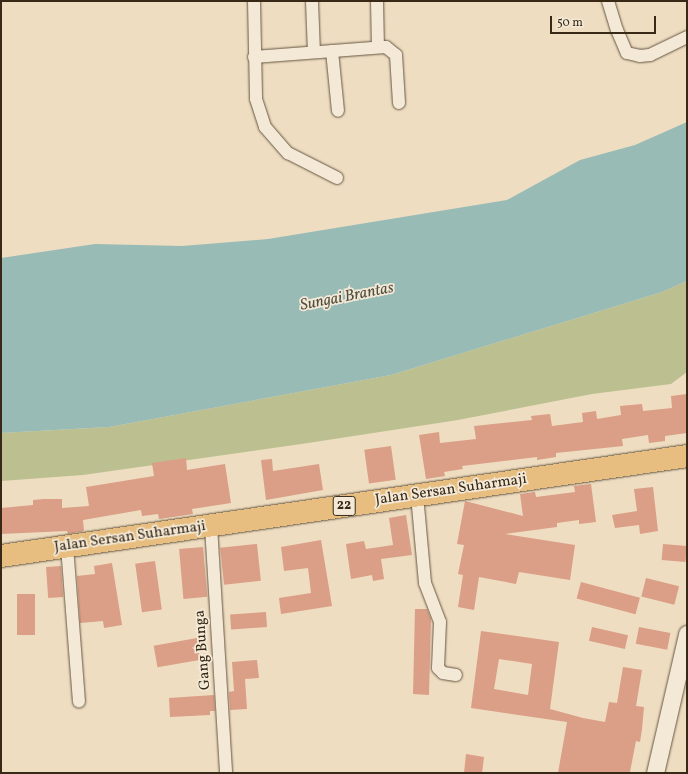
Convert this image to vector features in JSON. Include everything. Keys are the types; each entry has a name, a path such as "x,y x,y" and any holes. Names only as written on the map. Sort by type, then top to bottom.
{"highway":[{"name":"Jalan Sersan Suharmaji","path":"1,556 687,456"}],"main road":[{"path":"655,773 683,674 687,634"}],"street":[{"path":"254,1 256,99 265,127 288,153 337,178"},
{"path":"312,1 314,52"},
{"path":"377,1 378,47"},
{"path":"608,1 617,30 627,53 640,56 650,55 687,37"},
{"path":"254,57 378,47 392,50 396,55 399,103"},
{"path":"332,51 338,111"},
{"path":"417,495 425,583 440,622 438,668 443,673 456,675"},
{"name":"Gang Bunga","path":"211,526 226,773"},
{"path":"67,546 79,702"}],"green space":[{"path":"687,281 687,372 671,384 592,394 458,420 308,443 83,475 1,481 1,433 109,427 391,375 662,292"}],"water":[{"name":"Sungai Brantas","path":"687,122 687,281 662,292 391,375 109,427 1,433 1,258 95,244 182,246 268,239 507,200 580,160 635,145"}],"building":[{"path":"687,394 687,433 665,436 665,441 649,443 648,435 622,439 623,446 556,453 556,457 537,460 537,457 462,466 463,469 444,472 445,476 426,479 419,435 439,432 440,443 476,439 474,426 532,420 531,416 550,414 552,426 583,422 582,413 596,411 597,419 621,415 620,406 642,404 643,411 672,408 671,396"},
{"path":"391,446 396,480 369,483 364,450"},
{"path":"186,458 187,470 225,464 231,503 192,509 193,514 159,519 158,514 142,516 141,510 83,520 84,531 68,534 67,531 1,534 1,508 33,505 33,500 44,499 62,499 62,508 89,506 86,487 154,476 152,463"},
{"path":"272,459 273,471 319,464 323,490 266,500 261,460"},
{"path":"591,484 596,522 579,524 579,520 557,523 557,527 505,534 575,545 570,580 519,572 516,584 479,577 474,610 458,607 463,575 458,574 464,545 457,544 465,501 523,516 520,494 535,492 536,497 575,492 574,486"},
{"path":"653,487 658,531 640,534 639,525 615,528 612,515 637,511 634,489"},
{"path":"406,515 412,555 381,559 384,579 373,581 372,575 351,579 346,544 364,541 366,549 393,545 389,518"},
{"path":"321,540 332,606 281,614 279,598 311,593 308,568 284,571 281,547"},
{"path":"257,544 261,581 224,585 220,548"},
{"path":"663,544 687,546 686,562 662,560"},
{"path":"203,547 207,597 183,599 179,549"},
{"path":"155,561 162,610 142,612 135,564"},
{"path":"112,563 122,625 104,628 103,621 80,623 77,576 95,574 94,566"},
{"path":"61,566 63,597 48,598 46,567"},
{"path":"646,578 679,586 674,605 641,596"},
{"path":"581,582 640,598 636,614 577,598"},
{"path":"17,594 35,594 35,635 17,635"},
{"path":"415,609 427,609 431,619 429,695 413,694"},
{"path":"266,612 267,627 231,629 230,615"},
{"path":"592,627 628,635 625,649 589,641"},
{"path":"639,627 670,633 667,650 636,644"},
{"path":"481,631 559,642 550,709 583,718 605,722 609,702 617,703 623,667 642,670 636,706 644,707 642,729 640,742 636,741 630,772 558,773 567,722 471,708","holes":["499,659 532,664 528,695 494,689"]},
{"path":"197,638 201,660 157,667 154,646"},
{"path":"257,660 259,678 245,679 247,709 230,710 229,692 234,691 232,662"},
{"path":"214,695 215,711 210,711 210,715 170,717 169,698"},
{"path":"466,754 484,757 482,773 464,773"}]}
